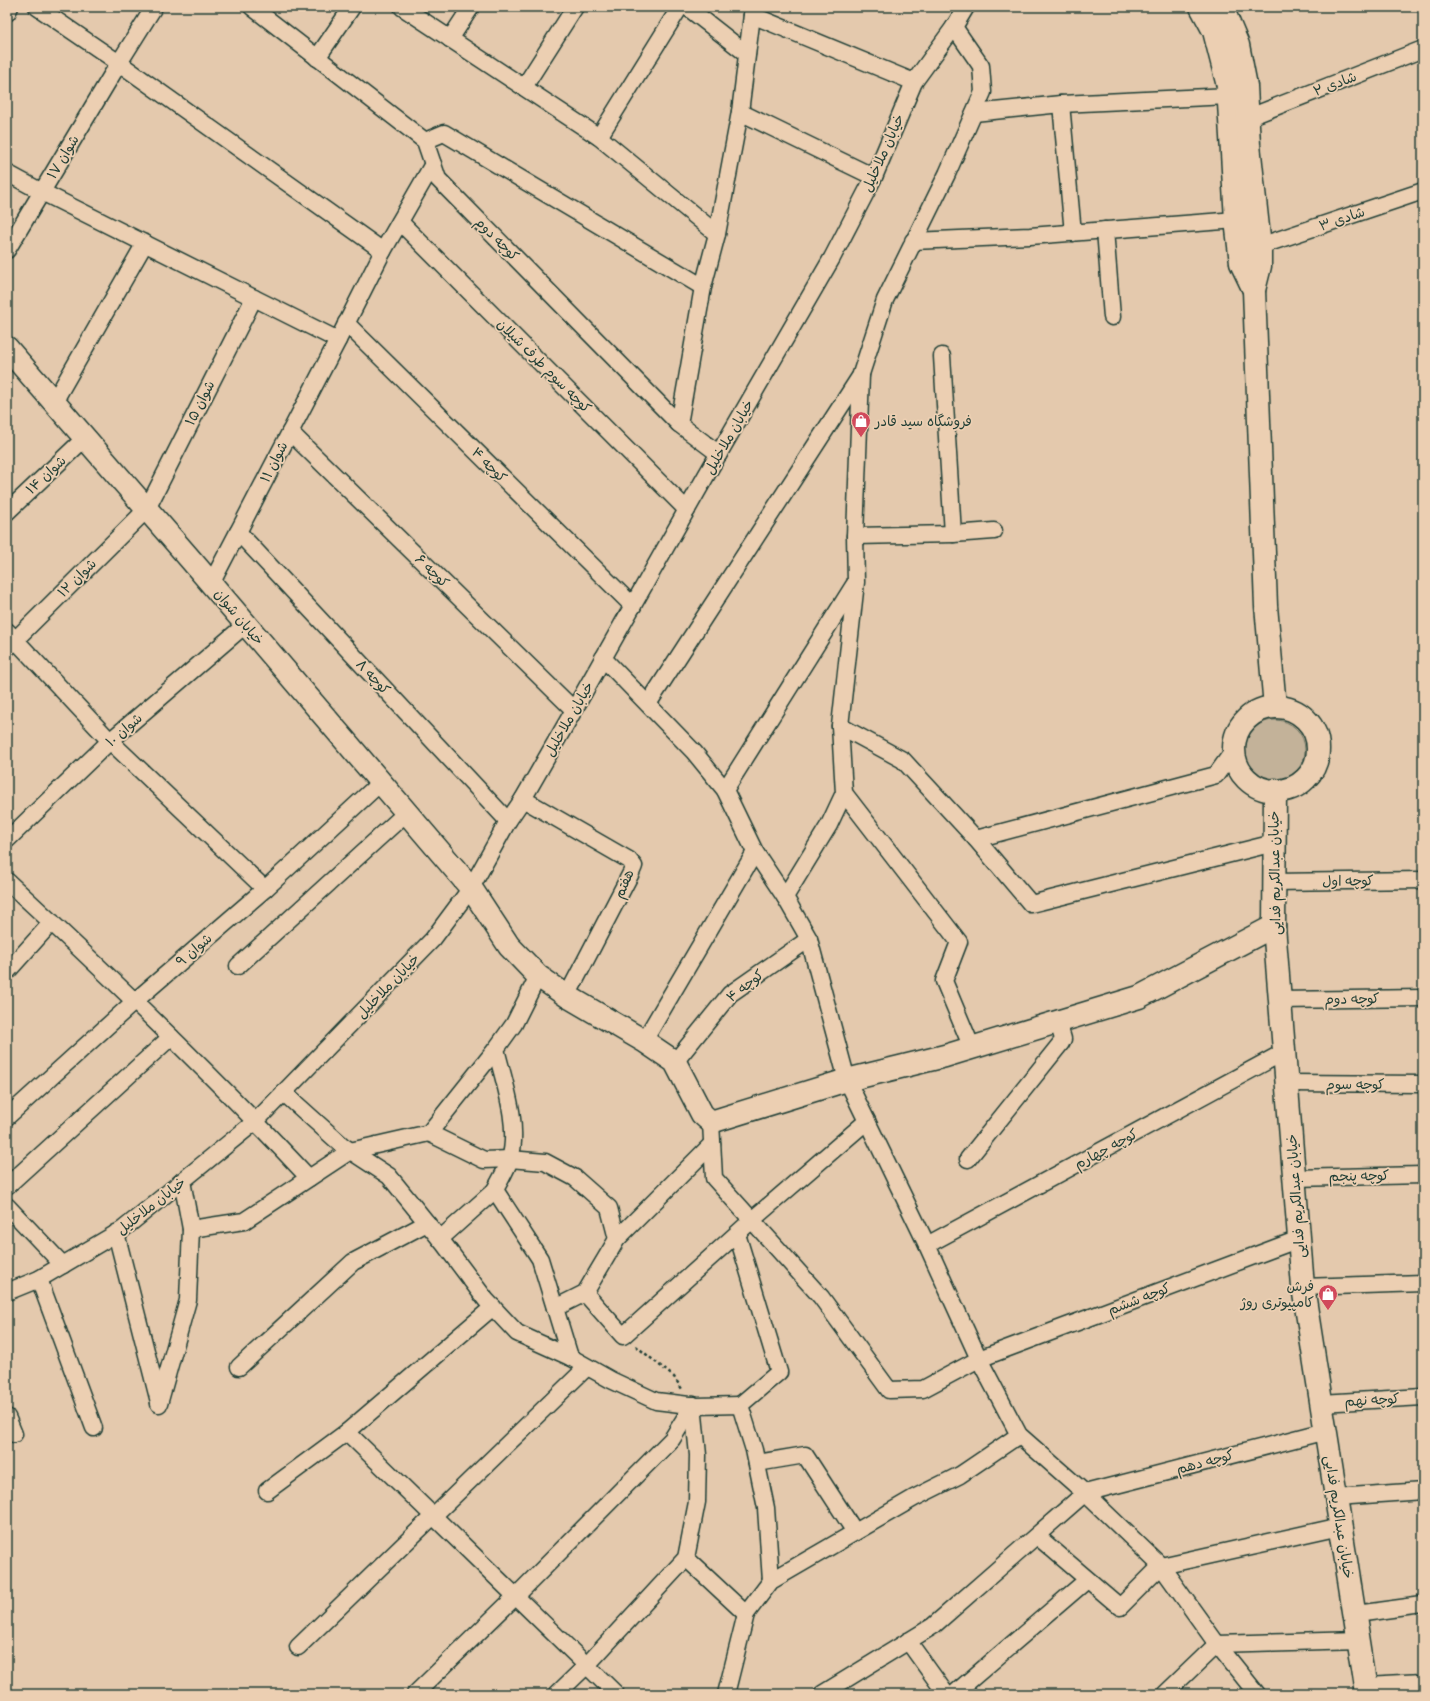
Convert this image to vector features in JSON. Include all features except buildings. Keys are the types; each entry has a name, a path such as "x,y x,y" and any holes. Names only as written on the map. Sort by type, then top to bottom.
{"street":[{"path":"7,13 10,7"},
{"path":"37,7 119,63 383,251"},
{"name":"شوان ۱۷","path":"7,250 154,7"},
{"path":"252,7 425,141 444,133 703,287"},
{"path":"317,58 352,7"},
{"path":"402,7 599,137 717,234"},
{"path":"450,39 471,7"},
{"path":"524,87 575,7"},
{"path":"599,137 680,7"},
{"path":"687,7 747,54"},
{"name":"خیابان ملاخلیل","path":"7,1292 39,1279 116,1233 256,1121 433,939 470,888 604,658 832,258 874,177 914,82 954,27 966,7"},
{"path":"1201,7 1214,31 1228,86 1236,220 1241,263 1254,290"},
{"path":"1222,7 1238,45 1246,86 1249,145 1260,246 1260,266 1254,290 1266,606 1275,707"},
{"path":"679,424 703,287 717,234 740,112 752,11 914,82"},
{"path":"648,704 861,374 885,300 948,174 983,92 981,66 954,27"},
{"name":"شادی ۲","path":"1247,118 1423,49"},
{"path":"974,113 1060,104 1228,96"},
{"path":"1060,104 1073,233"},
{"path":"740,112 874,177"},
{"name":"کوچه دوم","path":"425,141 438,179 679,424 719,454"},
{"name":"شوان ۱۱","path":"211,584 383,251 433,164"},
{"path":"7,173 338,340"},
{"name":"شادی ۳","path":"1260,246 1423,192"},
{"path":"914,241 1030,236 1236,220"},
{"name":"کوچه سوم طرف شیلان","path":"400,222 687,510"},
{"path":"1105,230 1112,317"},
{"path":"54,402 145,243"},
{"name":"شوان ۱۵","path":"147,509 254,298"},
{"name":"کوچه ۴","path":"346,323 633,606"},
{"name":"خیابان شوان","path":"7,348 246,624 470,888 509,946 538,976 567,996 644,1041 675,1062"},
{"path":"942,356 954,534"},
{"path":"785,897 829,825 844,793 840,726 856,582 855,536 861,374"},
{"name":"کوچه ۶","path":"290,432 574,710"},
{"name":"شوان ۱۴","path":"7,512 85,438"},
{"name":"شوان ۱۲","path":"10,639 147,509"},
{"path":"855,536 954,534 994,531"},
{"name":"کوچه ۸","path":"238,532 508,821"},
{"path":"725,790 856,582"},
{"name":"شوان ۱۰","path":"7,840 110,741 246,624"},
{"path":"10,639 110,741 265,889"},
{"path":"604,658 694,752 725,790 755,852 785,897 809,939 847,1080 927,1245 979,1359 1019,1435 1085,1493 1161,1566 1217,1644 1257,1694"},
{"path":"1275,707 1288,709 1300,714 1310,724 1316,735 1318,750 1316,764 1309,776 1298,786 1284,790 1270,790 1256,786 1244,776 1237,764 1234,750 1236,737 1242,725 1251,715 1262,709 1275,707"},
{"path":"840,726 903,760 976,839 1031,904 1274,843"},
{"path":"976,839 1216,775 1234,750"},
{"name":"شوان ۹","path":"7,1117 135,1000 265,889 380,783"},
{"name":"خیابان عبدالکریم فدایی","path":"1275,790 1273,882 1274,926 1303,1287 1367,1689"},
{"path":"844,793 959,942 944,981 972,1048"},
{"name":"هفتم","path":"523,798 629,860 634,866 567,996"},
{"path":"238,966 406,812"},
{"path":"644,1041 755,852"},
{"name":"کوچه اول","path":"1273,882 1423,880"},
{"path":"7,881 135,1000 256,1121 309,1178"},
{"path":"7,972 52,922"},
{"path":"711,1122 847,1080 938,1058 1139,997 1274,926"},
{"name":"کوچه ۴","path":"675,1062 730,994 809,939"},
{"path":"191,1229 244,1221 350,1151 429,1133 514,1024 538,976"},
{"name":"کوچه دوم","path":"1280,1000 1423,998"},
{"path":"968,1159 1061,1043 1063,1039 1058,1022"},
{"path":"7,1186 171,1036"},
{"path":"440,1239 495,1190 510,1159 513,1132 507,1091 496,1049"},
{"name":"کوچه چهارم","path":"927,1245 1284,1052"},
{"path":"675,1062 702,1114 711,1122 714,1178 752,1220"},
{"name":"کوچه سوم","path":"1287,1083 1423,1084"},
{"path":"284,1093 343,1146 389,1176 428,1223 493,1307 517,1333 570,1357 611,1380 656,1400 693,1405 740,1405 779,1372 737,1234"},
{"path":"585,1293 623,1336 752,1220 867,1121"},
{"path":"429,1133 484,1160 510,1159 545,1162 574,1178 609,1208 617,1239"},
{"path":"555,1308 585,1293 617,1239 712,1144"},
{"name":"کوچه پنجم","path":"1294,1178 1423,1175"},
{"path":"116,1233 159,1404 188,1300 191,1229 182,1181"},
{"path":"495,1190 540,1259 570,1357"},
{"path":"7,1206 63,1265"},
{"name":"کوچه ششم","path":"752,1220 821,1297 889,1390 923,1389 979,1359 1299,1239"},
{"path":"239,1367 353,1262 428,1223"},
{"path":"39,1279 94,1428"},
{"path":"1303,1287 1423,1283"},
{"path":"267,1491 347,1432 493,1307"},
{"path":"298,1647 587,1366"},
{"name":"کوچه نهم","path":"1321,1403 1423,1397"},
{"path":"557,1694 587,1665 686,1558 697,1502 698,1456 693,1405"},
{"path":"415,1694 516,1596 672,1439 693,1405"},
{"path":"740,1405 757,1463 766,1508 771,1581"},
{"path":"7,1417 14,1434"},
{"name":"کوچه دهم","path":"1085,1493 1326,1431"},
{"path":"347,1432 616,1694"},
{"path":"726,1694 746,1614 771,1581 914,1498 960,1475 1019,1435"},
{"path":"757,1463 805,1455 856,1532"},
{"path":"1336,1497 1423,1491"},
{"path":"822,1694 933,1626 1085,1493"},
{"path":"1037,1536 1120,1607 1161,1566 1341,1526"},
{"path":"686,1558 746,1614"},
{"path":"954,1694 1087,1580"},
{"path":"1355,1614 1423,1605"},
{"path":"1165,1694 1217,1644 1359,1640"},
{"path":"908,1641 946,1694"},
{"path":"1367,1689 1423,1682"}],"path":[{"path":"623,1336 674,1377 693,1405"}],"shaded area":[{"path":"1275,720 1292,725 1300,733 1305,750 1300,767 1292,775 1275,780 1258,775 1250,767 1245,750 1250,733 1258,725"}],"place":[{"name":"فروشگاه سید قادر","path":"861,438"},
{"name":"فرش کامپیوتری روژ","path":"1328,1311"}]}
